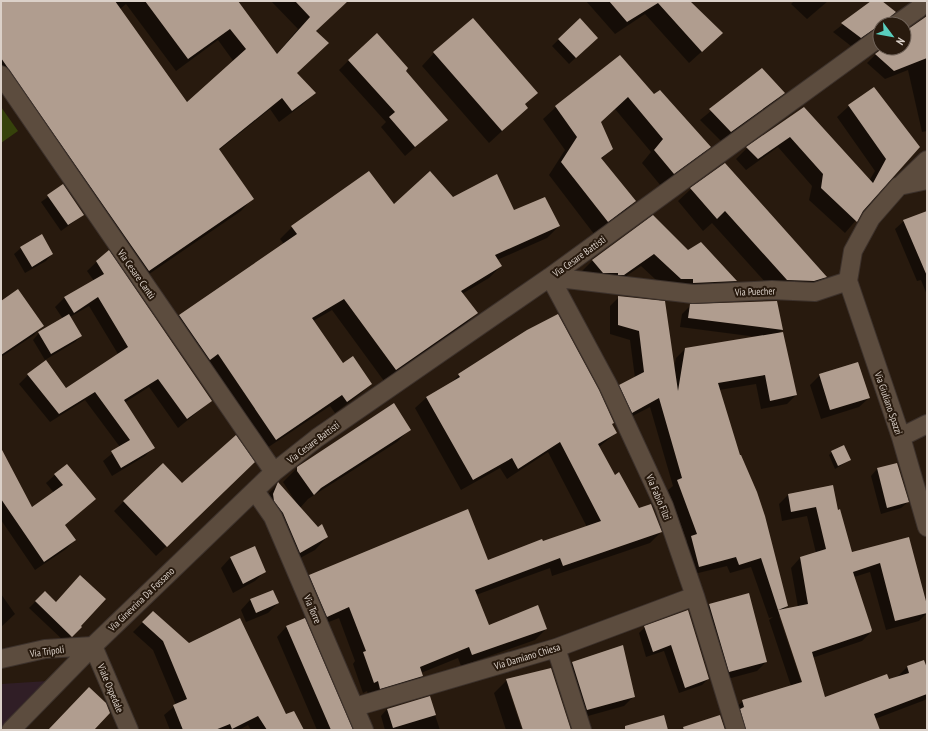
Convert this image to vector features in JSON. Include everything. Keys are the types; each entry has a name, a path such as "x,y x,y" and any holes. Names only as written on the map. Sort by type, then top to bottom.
{"street":[{"path":"905,16 917,4"},
{"name":"Via Cesare Battisti","path":"274,472 317,438 550,277 872,43"},
{"name":"Via Cesare Cantù","path":"1,75 274,472"},
{"path":"848,281 853,251 871,218 899,186 927,160"},
{"path":"899,186 927,180"},
{"name":"Via Puecher","path":"550,277 693,294 772,290 815,292 848,281"},
{"name":"Via Fabio Filzi","path":"550,277 608,385 664,506 695,596 736,730"},
{"name":"Via Giuliano Spazzi","path":"848,281 901,437 927,527"},
{"path":"901,437 927,424"},
{"name":"Via Ginevrina Da Fossano","path":"11,730 93,646 274,472"},
{"name":"Via Torre","path":"255,491 273,517 364,730"},
{"name":"Via Damiano Chiesa","path":"355,707 556,648 695,596"},
{"name":"Via Tripoli","path":"1,659 45,649 93,646"},
{"name":"Viale Ospedale","path":"93,646 128,730"},
{"path":"556,648 582,730"}],"shaded area":[{"path":"48,681 1,729 1,684"}],"green space":[{"path":"1,107 18,131 1,143"}],"building":[{"path":"1,1 115,1 187,102 246,49 230,29 188,59 145,1 238,1 277,54 310,17 295,1 348,1 316,31 329,43 297,73 316,93 292,111 282,98 219,149 254,199 149,271 1,58"},
{"path":"609,1 690,1 723,33 702,52 658,3 627,22"},
{"path":"871,1 882,1 896,12 891,16 872,16 872,30 861,38 841,23"},
{"path":"927,16 927,58 894,71 877,56 912,56 912,26"},
{"path":"473,18 538,93 525,104 528,108 502,131 433,52"},
{"path":"580,18 598,38 576,58 558,39"},
{"path":"377,33 408,68 406,71 448,120 415,147 389,117 395,112 348,60"},
{"path":"620,55 654,94 660,90 711,147 674,174 654,150 663,139 628,97 601,122 613,149 601,158 636,201 608,222 561,162 577,137 555,106"},
{"path":"762,68 785,93 731,132 709,109"},
{"path":"874,87 920,147 863,211 857,222 821,188 823,174 790,137 758,159 746,147 804,107 873,183 886,159 848,105"},
{"path":"725,163 827,277 814,281 787,280 725,211 717,219 690,188"},
{"path":"369,171 394,204 430,171 453,197 497,174 514,210 545,197 560,226 495,255 502,266 461,291 478,313 396,370 344,299 312,318 343,363 353,356 372,384 347,402 342,395 276,440 218,354 210,360 179,315 297,234 291,226"},
{"path":"63,184 84,215 68,225 47,195"},
{"path":"927,211 927,276 903,220"},
{"path":"653,215 688,250 701,242 737,281 693,283 693,279 681,279 654,254 624,275 618,275 618,273 603,273 592,260"},
{"path":"42,234 53,254 32,267 20,247"},
{"path":"109,250 212,401 187,419 158,379 124,400 155,448 121,468 111,451 130,440 95,392 59,414 27,374 46,360 66,388 128,347 98,297 74,313 64,297 104,274 96,261"},
{"path":"18,289 44,326 1,355 1,301"},
{"path":"618,296 665,301 678,391 685,348 783,332 797,395 770,401 765,375 718,383 740,455 757,492 765,516 788,606 778,610 761,558 739,565 736,557 699,567 691,536 697,534 677,480 682,478 659,398 632,413 619,385 644,372 639,331 618,325"},
{"path":"777,301 783,330 688,318 690,304"},
{"path":"69,314 82,336 51,354 38,332"},
{"path":"558,314 599,390 614,423 612,424 617,433 598,444 615,475 619,472 639,508 651,504 662,532 563,566 560,558 475,590 489,625 538,605 547,629 472,655 469,647 420,667 423,676 380,689 378,681 374,683 363,652 366,651 349,607 327,617 309,575 468,509 488,560 542,539 543,541 601,521 560,442 518,469 512,458 473,480 426,397 460,377 458,374 527,330"},
{"path":"858,362 870,398 830,410 819,374"},
{"path":"394,403 411,430 321,488 314,495 297,471 297,467"},
{"path":"236,435 255,462 167,547 123,501 163,463 182,483"},
{"path":"844,445 851,460 838,466 831,451"},
{"path":"1,448 32,507 63,485 54,474 67,464 96,499 65,525 76,540 44,562 1,499"},
{"path":"897,463 909,502 887,508 877,468"},
{"path":"278,482 318,527 322,524 328,537 300,553 283,513 274,501 273,494"},
{"path":"833,485 838,510 840,509 852,552 909,537 927,605 927,613 895,621 880,563 853,572 872,630 871,632 812,652 825,697 887,674 889,679 909,673 907,666 924,660 927,668 927,694 874,714 880,730 746,730 740,709 744,707 742,700 802,682 778,610 808,604 800,557 826,549 816,507 791,512 788,494"},
{"path":"255,546 266,572 243,584 230,557"},
{"path":"80,575 106,599 72,637 35,601 45,591 56,602"},
{"path":"273,590 279,603 256,613 250,599"},
{"path":"749,593 767,662 729,672 709,604"},
{"path":"688,610 709,679 685,688 671,645 653,652 644,626"},
{"path":"153,611 189,643 240,618 286,714 294,711 304,730 267,730 258,716 232,729 230,724 215,730 183,730 173,705 187,699 163,641 142,622"},
{"path":"305,618 353,730 331,730 286,626"},
{"path":"623,645 635,697 587,710 572,662"},
{"path":"551,668 571,730 523,730 506,679"},
{"path":"89,687 106,703 110,713 94,730 48,730"},
{"path":"430,696 436,715 393,728 387,709"},
{"path":"664,715 668,730 625,730 625,726"},
{"path":"720,715 725,730 684,730 683,727"}]}
